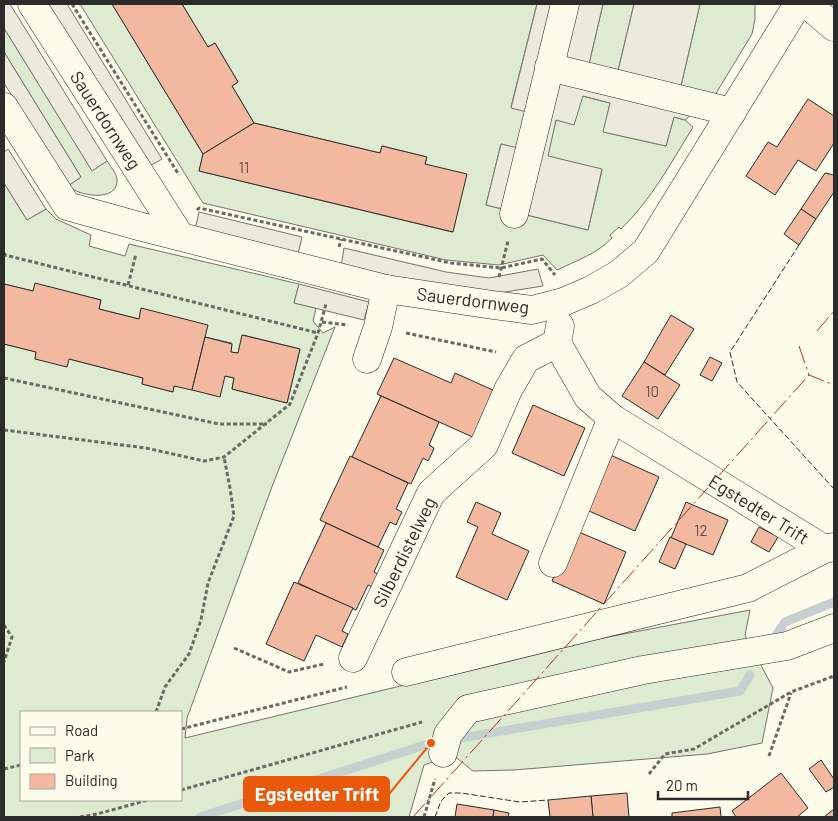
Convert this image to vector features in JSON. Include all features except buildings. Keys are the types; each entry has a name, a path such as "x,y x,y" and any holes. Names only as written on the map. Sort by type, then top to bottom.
{"street":[{"name":"Sauerdornweg","path":"32,4 178,233"},
{"path":"514,214 564,4"},
{"name":"Sauerdornweg","path":"4,107 67,206 178,233 386,289 532,310 568,300 619,274 646,251 798,4"},
{"path":"806,4 834,27"},
{"path":"549,68 732,112"},
{"path":"367,359 378,327 386,289"},
{"path":"553,563 612,418 588,397 557,343 568,300"},
{"path":"526,359 557,343"},
{"name":"Silberdistelweg","path":"353,658 431,493 484,445 508,390 526,359"},
{"name":"Egstedter Trift","path":"612,418 829,548"},
{"name":"Egstedter Trift","path":"406,672 748,588 829,548"},
{"path":"445,743 468,709 643,670 787,646 834,628"}],"path":[{"path":"72,4 179,176"},
{"path":"194,200 200,208 451,264 501,268 542,259 568,300"},
{"path":"178,233 200,208"},
{"path":"4,430 146,448 204,461 224,457 290,404 322,322 341,239"},
{"path":"128,285 137,249"},
{"path":"4,253 5,255 318,333"},
{"path":"322,322 378,327 526,359"},
{"path":"4,378 219,424 267,424"},
{"path":"156,711 165,687 189,654 201,620 208,583 234,516 224,457"},
{"path":"4,625 12,637 4,662"},
{"path":"234,648 289,672 353,658"},
{"path":"649,774 664,754 694,748 791,692 834,676"},
{"path":"182,729 350,686"},
{"path":"769,756 791,692"},
{"path":"182,790 468,709"},
{"path":"424,817 445,743"},
{"path":"4,769 20,765"},
{"path":"80,817 144,801"}],"green space":[{"path":"80,4 112,4 203,154 199,171 452,232 425,164 427,157 382,146 380,153 254,123 232,86 238,82 215,43 208,47 182,4 537,4 511,107 532,113 522,150 501,144 486,205 588,230 602,170 547,156 556,120 582,96 610,103 604,132 666,146 674,117 685,120 693,127 660,181 642,206 621,229 619,227 610,235 612,238 586,256 557,270 543,255 499,265 446,260 203,203"},
{"path":"603,4 634,4 617,75 588,68"},
{"path":"700,4 755,4 752,34 715,95 680,90"},
{"path":"4,28 92,170 107,161 116,174 116,187 112,192 88,195 73,190 68,186 81,177 4,52"},
{"path":"4,183 27,220 46,209 56,219 91,235 89,246 125,256 129,244 299,284 294,303 316,308 313,321 323,333 335,327 273,484 187,718 185,738 587,641 750,610 745,635 773,688 762,743 707,754 514,770 473,771 453,755 424,765 409,817 4,817 4,344 36,352 35,359 69,359 143,378 142,384 173,392 174,386 225,376 234,378 232,389 287,403 300,349 243,335 238,353 231,352 232,343 205,337 141,309 139,319 99,309 101,300 36,284 33,291 4,284"}],"shaded area":[{"path":"4,4 10,4 107,161 92,171 4,28"},
{"path":"47,4 67,4 162,159 148,167"},
{"path":"537,4 603,4 588,68 617,75 634,4 700,4 680,90 711,97 685,120 674,117 666,146 603,132 610,103 583,96 574,125 556,120 548,156 602,169 588,230 486,205 501,144 522,149 531,113 511,108"},
{"path":"4,52 81,177 68,186 4,83"},
{"path":"8,149 46,209 27,220 4,183 4,152"},
{"path":"199,212 302,237 298,254 195,230"},
{"path":"344,248 446,272 489,278 538,269 543,286 486,295 341,267"},
{"path":"299,284 369,302 364,320 294,303"}],"waterway":[{"name":"Egstedter Trift","path":"775,637 785,622 834,602"},
{"name":"Egstedter Trift","path":"200,817 431,743 740,691 750,675"}],"fence":[{"path":"799,245 730,352 737,382 834,489"},
{"path":"435,817 441,801 449,793 461,793 520,802 548,800"}],"power":[{"path":"817,331 834,311"},
{"path":"799,346 809,375 834,385"},
{"path":"413,817 809,375"}],"place":[{"name":"Egstedter Trift","path":"431,743"}]}
